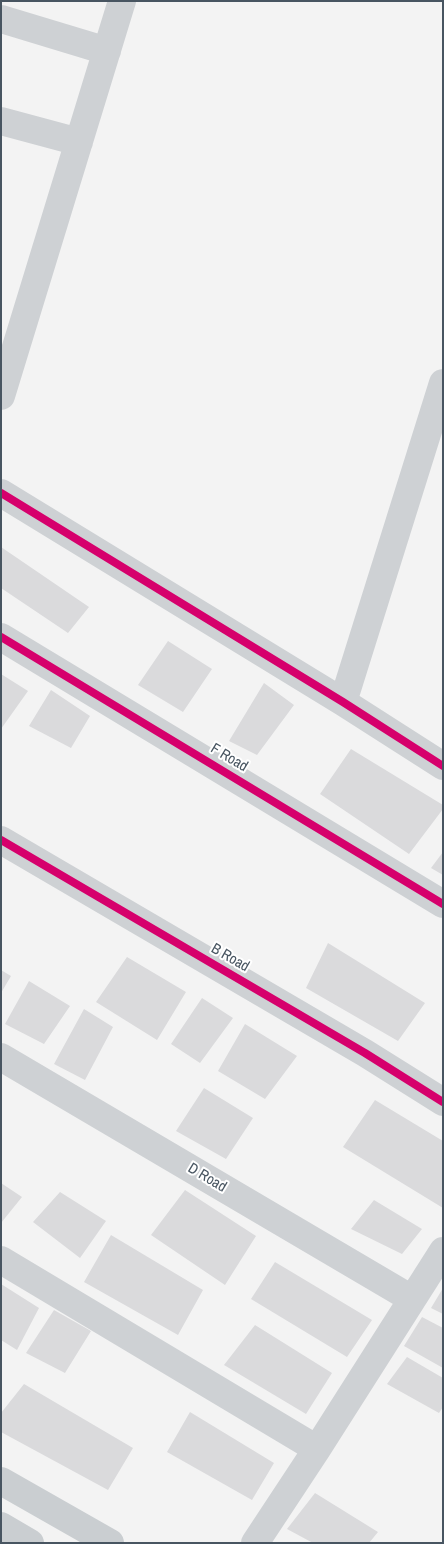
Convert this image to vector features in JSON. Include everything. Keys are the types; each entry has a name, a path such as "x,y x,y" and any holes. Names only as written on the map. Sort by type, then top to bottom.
{"main road":[{"path":"1,1481 110,1543"},
{"path":"1,1526 30,1543"}],"street":[{"path":"1,396 122,1"},
{"path":"1,19 107,51"},
{"path":"1,121 79,142"},
{"path":"343,702 443,383"},
{"path":"1,493 343,702 443,766"},
{"name":"F Road","path":"1,637 443,904"},
{"name":"B Road","path":"1,840 365,1053 443,1102"},
{"name":"D Road","path":"1,1057 412,1299"},
{"path":"255,1543 443,1251"},
{"path":"1,1260 317,1449"}],"building":[{"path":"1,547 89,607 68,633 1,588"},
{"path":"168,641 212,669 183,712 138,685"},
{"path":"1,674 28,691 1,729"},
{"path":"264,683 294,705 257,755 229,741"},
{"path":"51,690 90,716 71,748 29,726"},
{"path":"351,749 443,805 443,809 409,854 320,794"},
{"path":"443,852 443,875 431,868"},
{"path":"328,943 425,1003 398,1041 306,988"},
{"path":"127,957 186,992 157,1040 96,1002"},
{"path":"1,970 11,976 1,993"},
{"path":"29,981 70,1006 44,1044 5,1024"},
{"path":"202,998 233,1018 200,1063 171,1044"},
{"path":"84,1009 113,1027 85,1080 54,1064"},
{"path":"245,1024 297,1056 265,1099 218,1071"},
{"path":"204,1088 253,1118 226,1159 176,1131"},
{"path":"375,1100 443,1141 443,1208 343,1147"},
{"path":"1,1183 22,1197 1,1223"},
{"path":"185,1190 256,1236 225,1285 151,1235"},
{"path":"60,1192 106,1221 80,1258 33,1222"},
{"path":"374,1200 422,1229 402,1254 351,1229"},
{"path":"111,1235 203,1290 178,1335 84,1282"},
{"path":"275,1262 372,1320 347,1357 251,1299"},
{"path":"1,1284 39,1308 17,1350 1,1340"},
{"path":"443,1288 443,1314 431,1308"},
{"path":"54,1310 91,1331 65,1373 26,1353"},
{"path":"422,1317 443,1328 443,1368 404,1346"},
{"path":"255,1325 332,1373 306,1414 224,1365"},
{"path":"407,1357 443,1378 443,1407 439,1413 387,1384"},
{"path":"24,1384 133,1448 108,1490 1,1432 1,1413"},
{"path":"190,1412 274,1463 252,1500 167,1452"},
{"path":"315,1493 378,1532 369,1543 313,1543 287,1529"}],"cycle path":[{"path":"1,493 343,702 443,766"},
{"path":"1,637 443,904"},
{"path":"1,840 365,1053 443,1102"}]}
